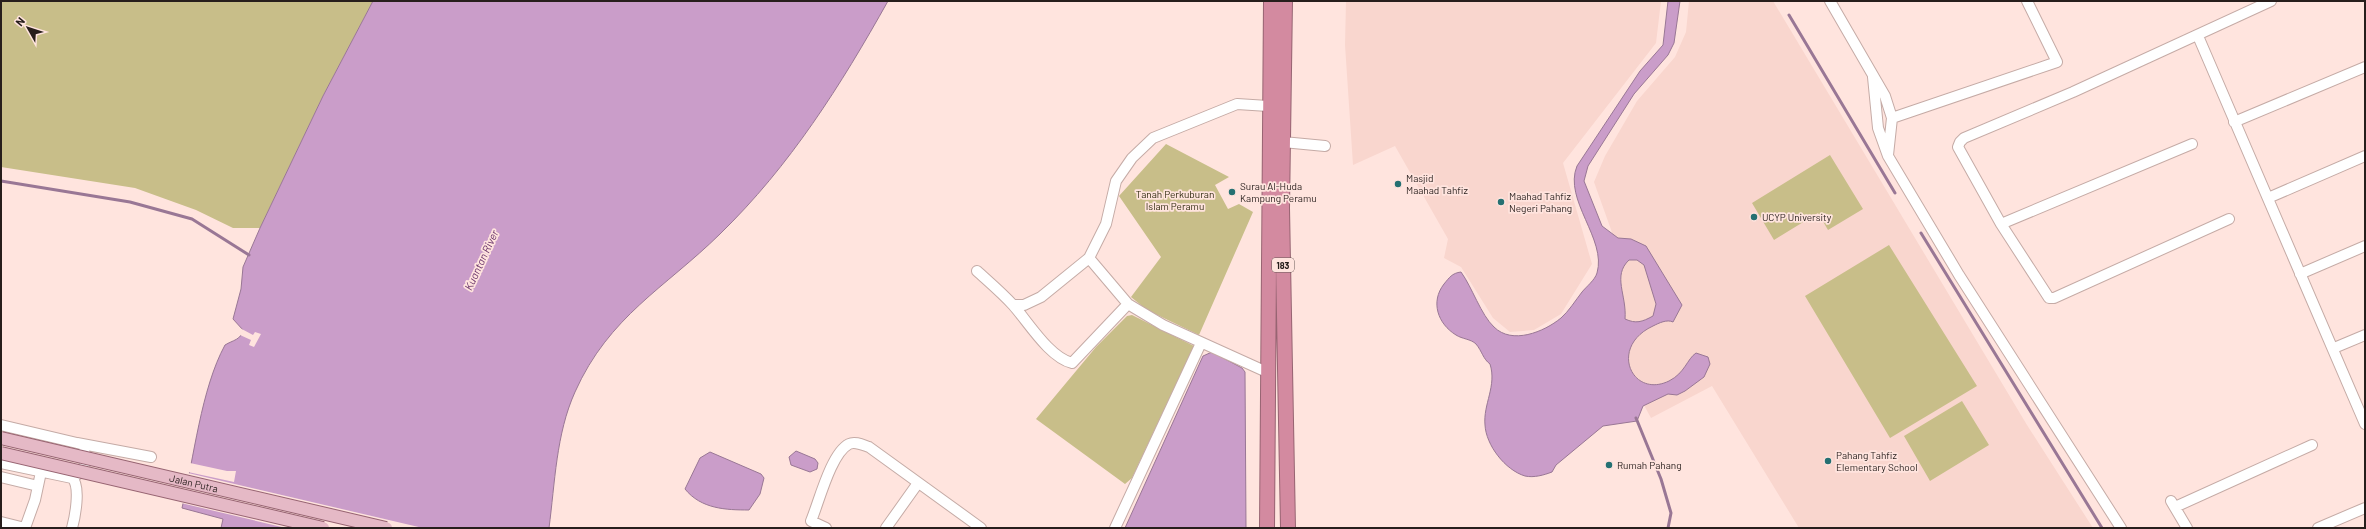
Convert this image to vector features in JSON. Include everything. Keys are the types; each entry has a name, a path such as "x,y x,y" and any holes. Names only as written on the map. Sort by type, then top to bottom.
{"highway":[{"name":"183","path":"1268,525 1268,106 1271,1"},
{"name":"183","path":"1285,1 1282,208 1288,528"}],"main road":[{"name":"Jalan Putra","path":"1,438 386,528"},
{"name":"Jalan Putra","path":"1,453 323,528"}],"street":[{"path":"1830,1 1885,96 1892,118 1888,156"},
{"path":"1892,118 2057,62 2027,1"},
{"path":"2229,218 2054,298 2049,298 2044,293 2001,224 1958,147 1964,138 2198,36 2271,1"},
{"path":"2198,36 2364,420"},
{"path":"2234,122 2365,67"},
{"path":"1873,77 1878,128 1888,156 1959,275 2121,528"},
{"path":"1013,305 1024,305 1041,297 1089,258 1106,224 1116,181 1132,158 1145,144 1153,138 1226,107 1245,103 1268,106"},
{"path":"1283,142 1325,146"},
{"path":"2001,224 2192,144"},
{"path":"2268,198 2365,156"},
{"path":"2300,274 2365,246"},
{"path":"1089,258 1128,304 1163,325 1269,373"},
{"path":"977,271 1013,305 1056,354 1064,361 1072,363 1128,304"},
{"path":"2334,348 2365,335"},
{"path":"1115,528 1201,343"},
{"path":"1,425 77,444 110,448 151,456"},
{"path":"826,528 811,521 833,462 841,450 850,443 869,447 981,528"},
{"path":"77,444 86,455"},
{"path":"2187,528 2173,504 2312,445"},
{"path":"86,455 110,448"},
{"path":"72,478 83,469 86,455"},
{"path":"1,463 72,478 76,484 75,516 72,528"},
{"path":"1,522 25,528 42,472"},
{"path":"1,477 38,486"},
{"path":"886,528 918,483"},
{"path":"2318,528 2365,508"}],"shaded area":[{"name":"Maahad Tahfiz Negeri Pahang","path":"1346,1 1661,1 1656,43 1563,163 1592,264 1561,314 1534,330 1510,332 1493,318 1461,267 1444,258 1448,239 1395,146 1353,165 1345,45"},
{"name":"UCYP University","path":"1689,1 1773,1 2027,425 2093,528 1799,528 1712,386 1651,418 1616,354 1619,252 1594,182 1605,156 1637,101 1675,57 1686,32"}],"green space":[{"path":"1,1 373,1 323,96 260,228 233,228 196,210 135,188 1,167"},
{"name":"Tanah Perkuburan Islam Peramu","path":"1166,144 1229,177 1215,185 1228,209 1239,204 1253,212 1199,335 1147,310 1131,297 1161,257 1119,196"},
{"path":"1830,155 1863,209 1828,230 1818,213 1774,240 1752,203"},
{"path":"1889,245 1977,386 1890,438 1805,296"},
{"path":"1132,315 1194,346 1132,478 1125,484 1036,419 1096,347 1127,316"},
{"path":"1962,401 1989,445 1930,481 1904,436"}],"water":[{"name":"Kuantan River","path":"373,1 888,1 833,94 792,153 745,208 720,234 621,323 604,343 589,366 575,392 564,425 557,459 549,528 221,528 223,519 182,508 199,424 210,382 225,345 239,338 243,330 233,319 241,289 243,267 323,96"},
{"path":"1668,1 1680,1 1674,43 1668,55 1634,94 1588,166 1584,181 1602,226 1618,238 1631,239 1646,246 1682,305 1673,322 1666,321 1653,326 1639,335 1631,346 1629,357 1630,368 1636,377 1645,383 1656,385 1669,381 1679,374 1696,353 1708,357 1710,364 1704,377 1685,391 1677,395 1668,394 1643,406 1637,421 1603,426 1556,465 1552,472 1528,477 1510,468 1498,456 1489,441 1486,433 1485,417 1492,380 1490,364 1476,344 1456,335 1445,325 1438,312 1437,298 1444,284 1449,278 1455,273 1461,272 1489,322 1501,332 1519,336 1537,332 1546,328 1567,312 1597,273 1598,260 1596,247 1576,192 1574,179 1577,166 1640,71 1663,45","holes":["1629,260 1637,260 1644,265 1656,304 1653,316 1636,322 1625,319 1621,273"]},
{"path":"1212,352 1242,368 1245,372 1246,528 1125,528 1203,356"},
{"path":"796,451 815,459 818,463 817,469 810,472 791,465 789,457"},
{"path":"710,452 761,474 764,478 760,494 749,510 732,510 714,507 699,501 691,496 685,489 700,458"}],"pier":[{"path":"238,327 253,335 255,332 261,334 254,347 249,345 251,340 240,335 241,330"},
{"path":"190,463 227,471 236,471 234,482 188,472"},
{"path":"188,473 423,528 286,528 181,503"}],"waterway":[{"path":"1789,15 1895,193"},
{"path":"1,181 130,202 192,219 249,255"},
{"path":"1921,233 2102,528"},
{"path":"1636,418 1661,479 1671,513 1668,528"}],"place":[{"name":"Masjid Maahad Tahfiz","path":"1398,184"},
{"name":"Surau Al-Huda Kampung Peramu","path":"1232,192"},
{"name":"Maahad Tahfiz Negeri Pahang","path":"1501,202"},
{"name":"UCYP University","path":"1754,217"},
{"name":"Pahang Tahfiz Elementary School","path":"1828,461"},
{"name":"Rumah Pahang","path":"1609,465"}]}
